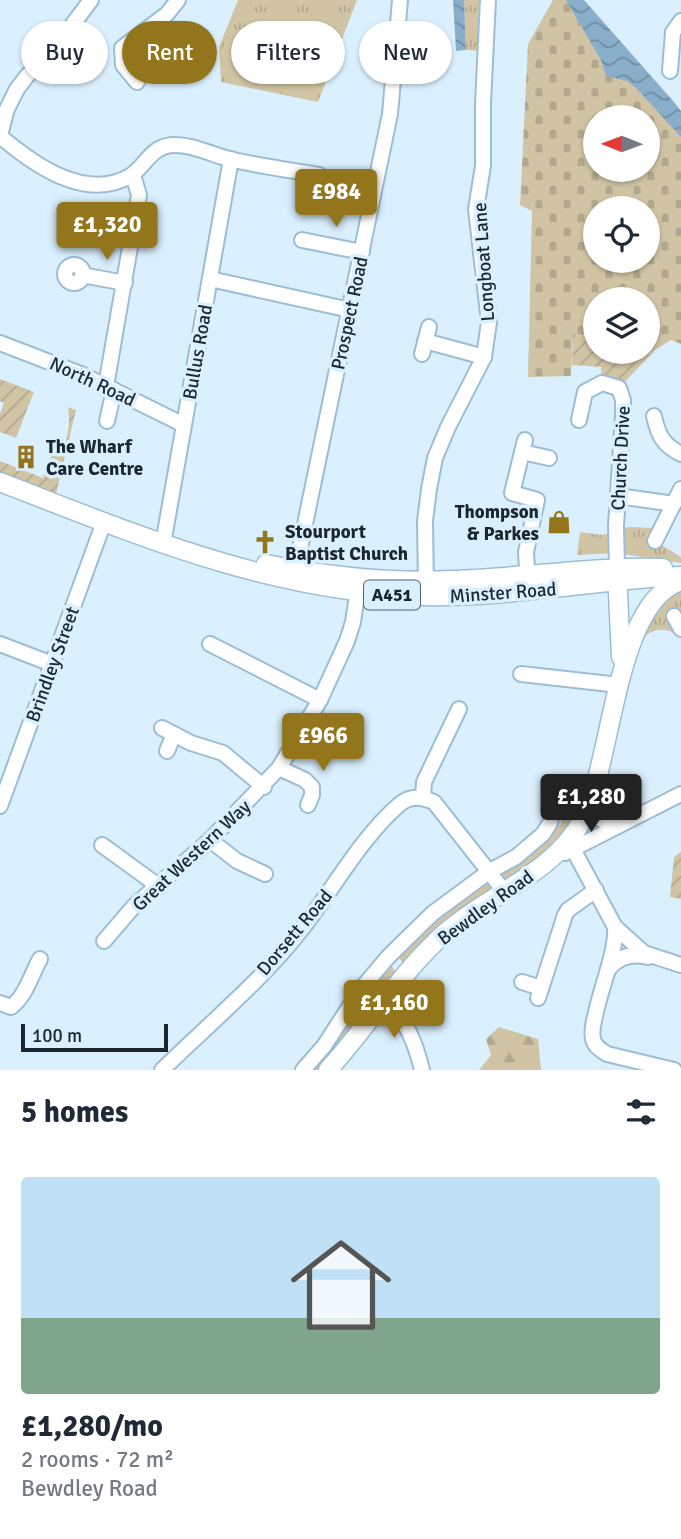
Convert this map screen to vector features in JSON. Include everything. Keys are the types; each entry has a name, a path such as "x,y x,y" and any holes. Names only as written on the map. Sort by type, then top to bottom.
{"main road":[{"name":"Minster Road","path":"0,482 213,561 359,585 426,589 528,583 621,570 681,569"},
{"name":"Minster Road","path":"621,570 681,579"},
{"path":"621,570 628,649"},
{"path":"619,685 621,570"},
{"path":"551,859 572,837 588,807 628,649 647,609 663,591 681,579"},
{"name":"Bewdley Road","path":"333,1068 406,972 445,933 551,859"}],"street":[{"path":"91,0 58,44 27,76 7,109 0,136 26,158 73,181 95,184 116,182 133,175 154,151 172,145 199,149 230,159 319,175"},
{"path":"158,21 178,0"},
{"name":"Prospect Road","path":"295,576 390,114 400,0"},
{"name":"Longboat Lane","path":"426,589 425,521 435,458 484,357 489,323 476,209 483,166 488,0"},
{"path":"670,71 673,32 681,21"},
{"name":"Bullus Road","path":"163,544 230,159"},
{"path":"107,421 139,194 133,175"},
{"path":"302,240 362,252"},
{"path":"82,275 125,283"},
{"path":"210,279 350,310"},
{"path":"425,341 484,357"},
{"name":"North Road","path":"0,343 40,357 110,388 184,425"},
{"name":"Church Drive","path":"579,420 585,392 602,383 619,388 623,408 618,496 621,570"},
{"path":"654,416 657,433 664,443 681,454"},
{"path":"528,583 526,552 537,500 512,493 524,446 549,458"},
{"path":"655,541 681,489"},
{"path":"618,496 674,504"},
{"name":"Brindley Street","path":"1,801 104,522"},
{"name":"Great Western Way","path":"104,941 135,905 210,840 264,787 279,768 320,700 354,622 359,585"},
{"path":"0,644 52,664"},
{"path":"210,644 320,700"},
{"path":"521,674 619,685"},
{"path":"459,709 424,782 423,797 434,802 504,891"},
{"path":"167,751 168,731 198,746 214,748 223,753 264,787"},
{"path":"279,768 305,780 312,787 308,805"},
{"name":"Bewdley Road","path":"551,859 681,794"},
{"name":"Dorsett Road","path":"162,1070 281,954 301,931 375,829 401,803 411,797 423,797"},
{"path":"588,807 598,818 616,827"},
{"name":"Bewdley Road","path":"303,1070 324,1046 361,989 388,957 433,913 490,872 516,857 543,834 550,823 553,808"},
{"path":"210,840 237,861 265,874"},
{"path":"102,845 157,885"},
{"path":"573,849 615,927 644,953 653,957"},
{"path":"522,982 539,993 565,915 596,890"},
{"path":"615,927 614,942 592,1030 593,1041 607,1054 674,1070"},
{"path":"605,974 611,965 624,957 640,955 681,965"},
{"path":"388,957 406,972"},
{"path":"0,1003 11,1007 21,999 40,958"},
{"path":"385,999 400,1014 413,1037 422,1070"}],"green space":[{"path":"238,0 357,0 345,31 345,21 231,21 231,84 325,84 318,102 221,82 219,47"},
{"path":"464,0 488,0 485,51 466,50"},
{"path":"553,0 571,0 681,125 681,344 671,340 660,347 660,287 583,287 583,335 573,334 571,376 528,377 532,211 520,205 528,44"},
{"path":"573,334 583,335 583,364 642,364 619,388 602,383 601,367 572,365"},
{"path":"0,379 34,392 16,438 0,432 0,414 4,403 0,401"},
{"path":"68,407 76,410 56,494 0,472 0,461 43,478 53,452 62,454 68,431"},
{"path":"629,527 654,528 655,541 681,557 681,563 617,553 577,555 580,532 602,535"},
{"path":"681,590 681,621 670,619 680,637 671,631 656,630 642,639 657,611"},
{"path":"597,796 626,817 618,821 607,817 596,808"},
{"path":"578,806 565,830 548,849 548,858 507,885 498,872 542,843 561,824 562,808"},
{"path":"681,852 681,899 670,897 674,857"},
{"path":"486,880 495,894 410,962 402,962 396,954 435,915"},
{"path":"383,966 392,966 396,974 322,1070 306,1070"},
{"path":"499,1027 538,1039 541,1070 479,1070 491,1055 486,1039"}],"water":[{"path":"453,0 464,0 466,50 456,51"},
{"path":"566,0 584,0 674,102 681,111 681,137 660,114 660,105 652,105 627,81 606,76 601,60"}],"place":[{"name":"The Wharf Care Centre","path":"26,457"},
{"name":"Thompson & Parkes","path":"559,522"},
{"name":"Stourport Baptist Church","path":"265,542"}]}
